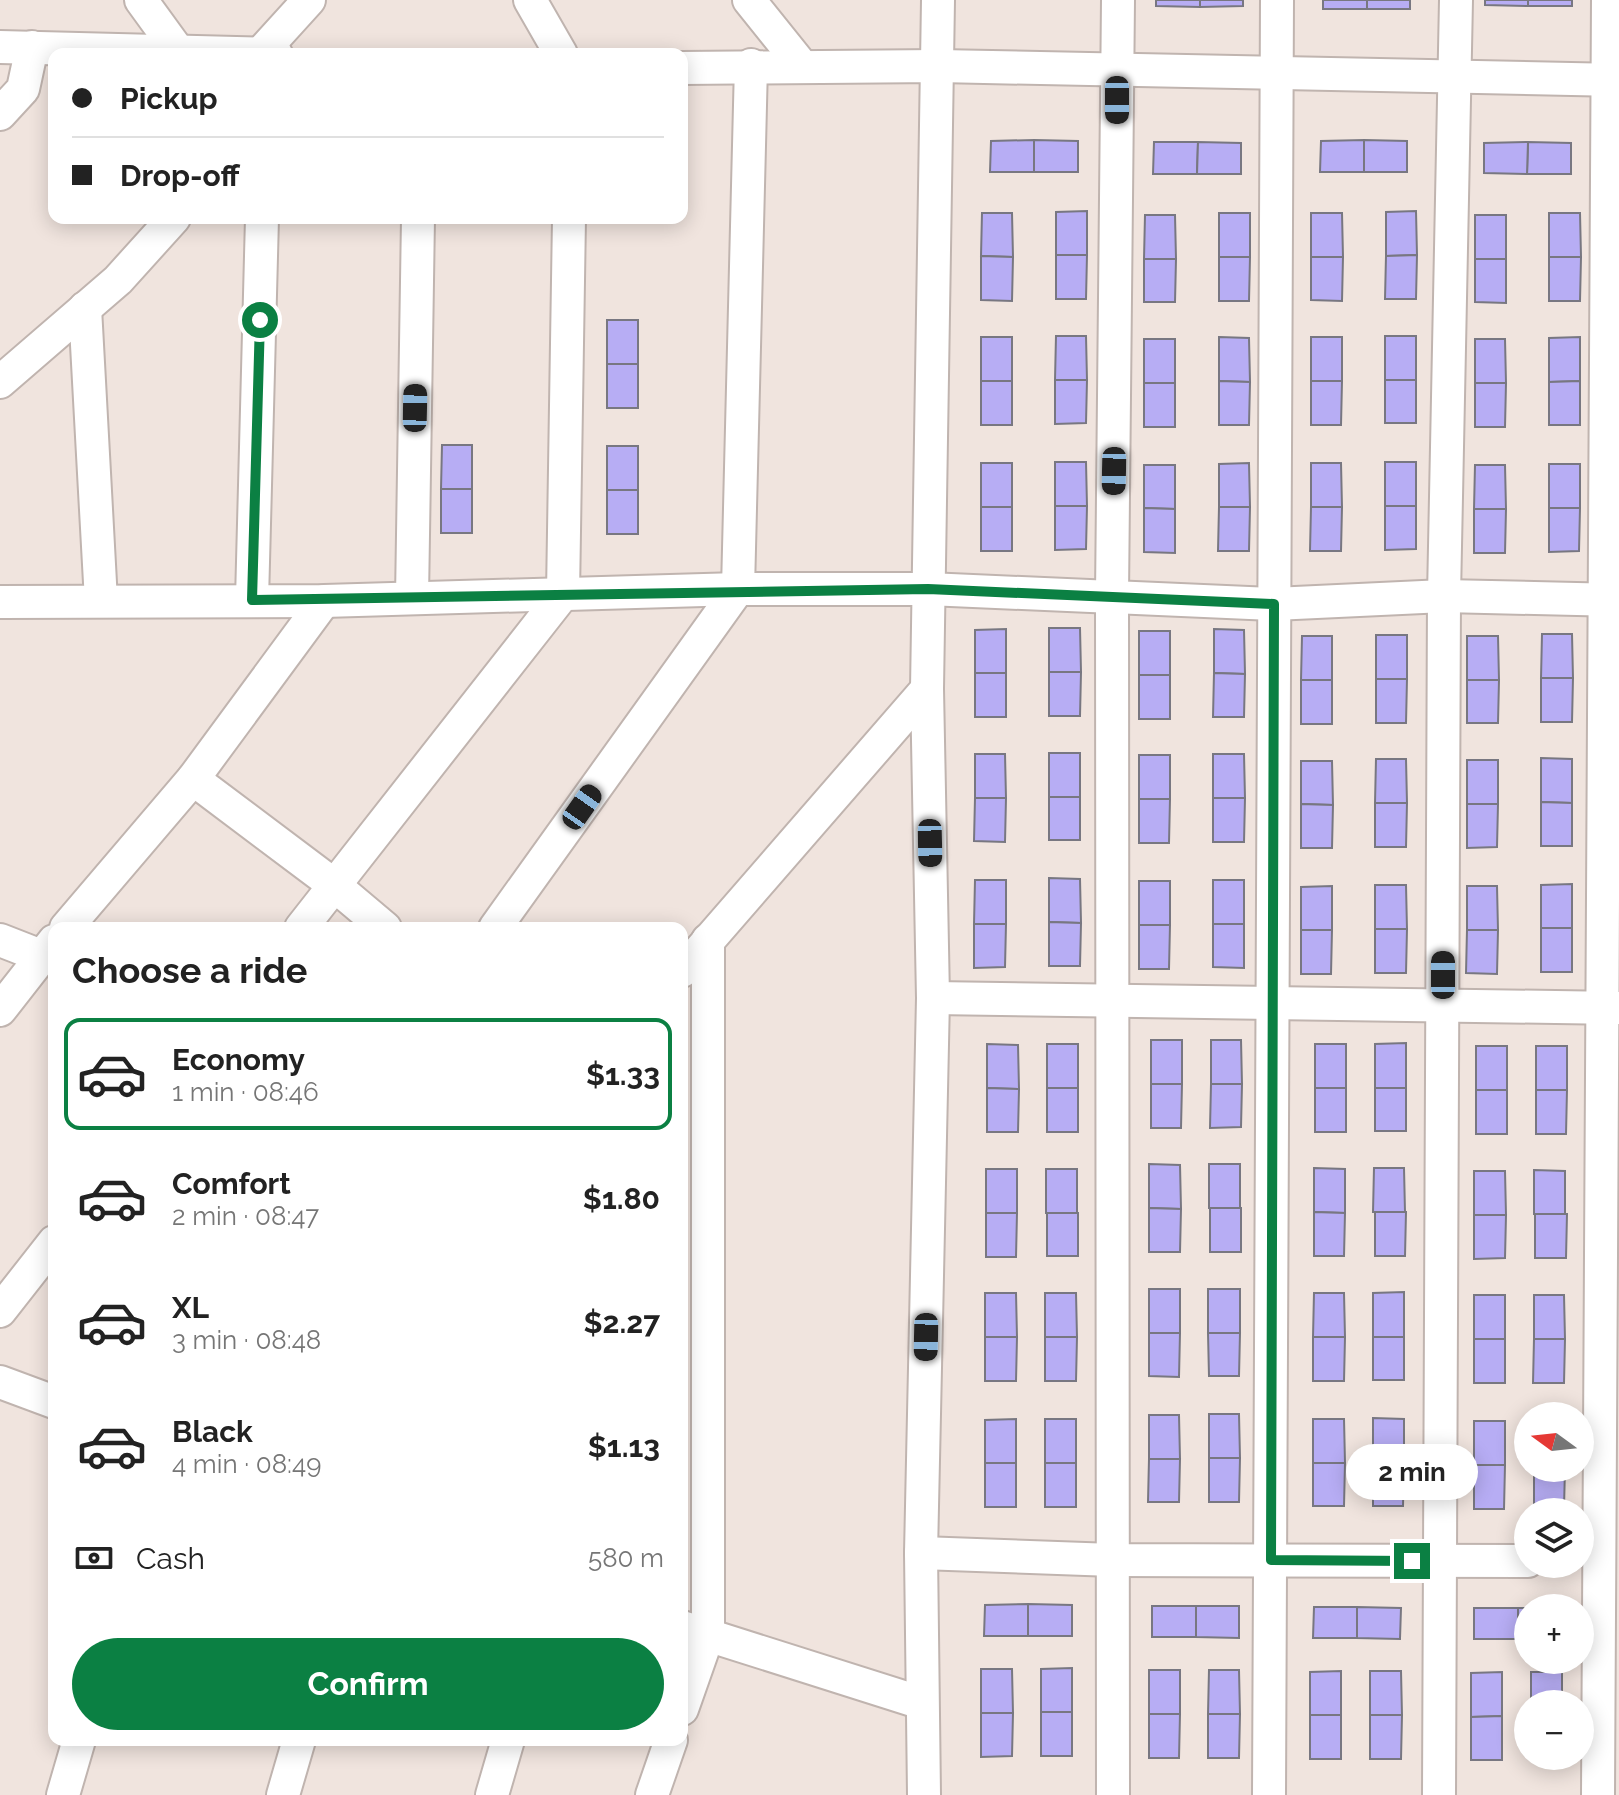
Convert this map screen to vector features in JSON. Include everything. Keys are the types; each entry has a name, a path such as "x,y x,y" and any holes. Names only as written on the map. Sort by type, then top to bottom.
{"street":[{"path":"141,0 176,48"},
{"path":"265,48 309,0"},
{"path":"530,0 558,48"},
{"path":"749,0 802,66"},
{"path":"924,1795 921,1553 933,998 927,689 938,0"},
{"path":"1113,1795 1112,595 1118,0"},
{"path":"1269,1795 1277,0"},
{"path":"1439,1795 1444,596 1457,79 1456,0"},
{"path":"1598,1795 1613,599 1614,80 1608,0"},
{"path":"0,47 68,48"},
{"path":"0,114 23,89 32,47"},
{"path":"499,922 738,589 751,65"},
{"path":"688,68 939,66 1614,80"},
{"path":"0,382 118,280 169,224"},
{"path":"252,600 262,224"},
{"path":"412,598 418,224"},
{"path":"306,922 563,594 569,224"},
{"path":"85,308 101,601"},
{"path":"0,602 324,601 738,589 928,589 1274,604 1444,596 1613,599"},
{"path":"71,922 193,779 324,601"},
{"path":"688,964 927,689"},
{"path":"193,779 334,885 378,922"},
{"path":"0,940 48,949 0,1010"},
{"path":"688,1673 695,1631 708,940"},
{"path":"933,998 1610,1008"},
{"path":"0,1311 48,1250"},
{"path":"0,1382 48,1400"},
{"path":"921,1553 1113,1560 1514,1561"},
{"path":"695,1631 922,1703"},
{"path":"63,1795 77,1746"},
{"path":"283,1795 297,1746"},
{"path":"492,1795 506,1746"},
{"path":"652,1795 669,1746"}],"building":[{"path":"1156,0 1200,0 1200,7 1156,6"},
{"path":"1200,0 1243,0 1243,6 1200,7"},
{"path":"1323,0 1367,0 1367,9 1323,9"},
{"path":"1367,0 1410,0 1410,9 1367,9"},
{"path":"1485,0 1528,0 1528,6 1485,5"},
{"path":"1528,0 1572,0 1572,6 1528,6"},
{"path":"1034,140 1034,172 990,172 991,141"},
{"path":"1034,140 1078,141 1078,172 1034,172"},
{"path":"1364,140 1407,141 1407,172 1364,172"},
{"path":"1364,140 1364,172 1320,172 1321,141"},
{"path":"1154,142 1198,142 1197,174 1153,174"},
{"path":"1198,142 1241,143 1241,174 1197,174"},
{"path":"1528,142 1571,143 1571,174 1527,174"},
{"path":"1528,142 1527,174 1484,173 1484,143"},
{"path":"1087,211 1087,255 1056,255 1056,212"},
{"path":"1416,211 1417,255 1386,256 1386,212"},
{"path":"982,213 1012,213 1013,257 981,256"},
{"path":"1219,213 1250,213 1250,257 1219,257"},
{"path":"1311,213 1342,213 1343,257 1311,257"},
{"path":"1549,213 1580,213 1581,257 1549,257"},
{"path":"1145,215 1175,215 1176,259 1144,259"},
{"path":"1475,215 1506,215 1506,259 1475,259"},
{"path":"1056,255 1087,255 1086,299 1056,299"},
{"path":"1417,255 1416,299 1385,299 1386,256"},
{"path":"981,256 1013,257 1012,301 981,300"},
{"path":"1219,257 1250,257 1249,301 1219,301"},
{"path":"1311,257 1343,257 1342,301 1311,300"},
{"path":"1549,257 1581,257 1580,301 1549,301"},
{"path":"1144,259 1176,259 1175,302 1144,302"},
{"path":"1475,259 1506,259 1506,303 1475,302"},
{"path":"607,320 638,320 638,364 607,364"},
{"path":"1056,336 1086,336 1087,380 1055,380"},
{"path":"1385,336 1416,336 1416,380 1385,380"},
{"path":"981,337 1012,337 1012,381 981,381"},
{"path":"1219,337 1249,338 1250,382 1219,381"},
{"path":"1311,337 1342,337 1342,381 1311,381"},
{"path":"1580,337 1580,381 1549,382 1549,338"},
{"path":"1144,339 1175,339 1175,383 1144,383"},
{"path":"1475,339 1505,339 1506,383 1475,383"},
{"path":"607,364 638,364 638,408 607,408"},
{"path":"1055,380 1087,380 1086,423 1055,424"},
{"path":"1385,380 1416,380 1416,423 1385,423"},
{"path":"981,381 1012,381 1012,425 981,425"},
{"path":"1219,381 1250,382 1249,425 1219,425"},
{"path":"1311,381 1342,381 1341,425 1311,425"},
{"path":"1580,381 1580,425 1549,425 1549,382"},
{"path":"1144,383 1175,383 1175,427 1144,427"},
{"path":"1475,383 1506,383 1505,427 1475,427"},
{"path":"442,445 472,445 472,489 441,489"},
{"path":"607,446 638,446 638,490 607,490"},
{"path":"1055,462 1086,462 1087,506 1055,506"},
{"path":"1385,462 1416,462 1416,506 1385,506"},
{"path":"981,463 1012,463 1012,507 981,507"},
{"path":"1249,463 1250,507 1219,507 1219,464"},
{"path":"1311,463 1341,463 1342,507 1311,507"},
{"path":"1549,464 1580,464 1580,508 1549,508"},
{"path":"1144,465 1175,465 1175,509 1144,508"},
{"path":"1475,465 1505,465 1506,509 1474,509"},
{"path":"441,489 472,489 472,533 441,533"},
{"path":"607,490 638,490 638,534 607,534"},
{"path":"1055,506 1087,506 1086,549 1055,550"},
{"path":"1385,506 1416,506 1416,549 1385,550"},
{"path":"981,507 1012,507 1012,551 981,551"},
{"path":"1219,507 1250,507 1249,551 1218,551"},
{"path":"1311,507 1342,507 1341,551 1310,551"},
{"path":"1144,508 1175,509 1175,553 1144,552"},
{"path":"1549,508 1580,508 1579,551 1549,552"},
{"path":"1474,509 1506,509 1505,553 1474,553"},
{"path":"1049,628 1080,628 1081,672 1049,672"},
{"path":"1006,629 1006,673 975,673 975,630"},
{"path":"1214,629 1244,630 1245,674 1214,673"},
{"path":"1139,631 1170,631 1170,675 1139,675"},
{"path":"1542,634 1572,634 1573,678 1541,678"},
{"path":"1376,635 1407,635 1407,679 1376,679"},
{"path":"1302,636 1332,636 1332,680 1301,680"},
{"path":"1467,636 1498,636 1499,680 1467,680"},
{"path":"1049,672 1081,672 1080,716 1049,716"},
{"path":"975,673 1006,673 1006,717 975,717"},
{"path":"1214,673 1245,674 1244,717 1213,717"},
{"path":"1139,675 1170,675 1170,719 1139,719"},
{"path":"1541,678 1573,678 1572,722 1541,722"},
{"path":"1376,679 1407,679 1406,723 1376,723"},
{"path":"1301,680 1332,680 1332,724 1301,724"},
{"path":"1467,680 1499,680 1498,723 1467,723"},
{"path":"1049,753 1080,753 1080,797 1049,797"},
{"path":"975,754 1005,754 1006,798 975,798"},
{"path":"1213,754 1244,754 1245,798 1213,798"},
{"path":"1139,755 1170,755 1170,799 1139,799"},
{"path":"1541,758 1572,759 1572,803 1541,802"},
{"path":"1376,759 1406,759 1407,803 1375,803"},
{"path":"1467,760 1498,760 1498,804 1467,804"},
{"path":"1301,761 1332,761 1333,805 1301,804"},
{"path":"1049,797 1080,797 1080,840 1049,840"},
{"path":"975,798 1006,798 1005,842 974,841"},
{"path":"1213,798 1245,798 1244,842 1213,842"},
{"path":"1139,799 1170,799 1169,843 1139,843"},
{"path":"1541,802 1572,803 1572,846 1541,846"},
{"path":"1375,803 1407,803 1406,847 1375,847"},
{"path":"1301,804 1333,805 1332,848 1301,848"},
{"path":"1467,804 1498,804 1497,847 1467,848"},
{"path":"1049,878 1080,879 1081,923 1049,922"},
{"path":"975,880 1006,880 1006,924 974,924"},
{"path":"1213,880 1244,880 1244,924 1213,924"},
{"path":"1139,881 1170,881 1170,925 1139,925"},
{"path":"1572,884 1572,928 1541,928 1541,885"},
{"path":"1375,885 1406,885 1407,929 1375,929"},
{"path":"1332,886 1332,930 1301,930 1301,887"},
{"path":"1467,886 1497,886 1498,930 1467,930"},
{"path":"1049,922 1081,923 1080,966 1049,966"},
{"path":"974,924 1006,924 1005,967 974,968"},
{"path":"1213,924 1244,924 1244,968 1213,967"},
{"path":"1139,925 1170,925 1169,969 1139,969"},
{"path":"1541,928 1572,928 1572,972 1541,972"},
{"path":"1375,929 1407,929 1406,973 1375,973"},
{"path":"1301,930 1332,930 1331,974 1301,974"},
{"path":"1467,930 1498,930 1497,974 1466,973"},
{"path":"1151,1040 1182,1040 1182,1084 1151,1084"},
{"path":"1211,1040 1241,1040 1242,1084 1211,1084"},
{"path":"1406,1043 1406,1088 1375,1088 1375,1044"},
{"path":"987,1044 1018,1045 1019,1089 987,1088"},
{"path":"1047,1044 1078,1044 1078,1088 1047,1088"},
{"path":"1315,1044 1346,1044 1346,1088 1315,1088"},
{"path":"1476,1046 1507,1046 1507,1090 1476,1090"},
{"path":"1536,1046 1567,1046 1567,1090 1536,1090"},
{"path":"1151,1084 1182,1084 1181,1128 1151,1128"},
{"path":"1211,1084 1242,1084 1241,1127 1210,1128"},
{"path":"987,1088 1019,1089 1018,1132 987,1132"},
{"path":"1047,1088 1078,1088 1078,1132 1047,1132"},
{"path":"1315,1088 1346,1088 1346,1132 1315,1132"},
{"path":"1375,1088 1406,1088 1406,1131 1375,1131"},
{"path":"1476,1090 1507,1090 1507,1134 1476,1134"},
{"path":"1536,1090 1567,1090 1566,1134 1536,1134"},
{"path":"1149,1164 1180,1165 1181,1209 1149,1208"},
{"path":"1209,1164 1240,1164 1240,1208 1209,1208"},
{"path":"1314,1168 1345,1169 1345,1213 1314,1212"},
{"path":"1374,1168 1404,1168 1405,1212 1373,1212"},
{"path":"986,1169 1017,1169 1017,1213 986,1213"},
{"path":"1046,1169 1077,1169 1077,1213 1046,1213"},
{"path":"1534,1170 1565,1171 1565,1215 1534,1214"},
{"path":"1474,1171 1505,1171 1506,1215 1474,1215"},
{"path":"1149,1208 1181,1209 1180,1252 1149,1252"},
{"path":"1210,1208 1241,1208 1241,1252 1210,1252"},
{"path":"1314,1212 1345,1213 1344,1256 1314,1256"},
{"path":"1375,1212 1406,1212 1405,1256 1375,1256"},
{"path":"986,1213 1017,1213 1016,1257 986,1257"},
{"path":"1047,1213 1078,1213 1078,1256 1047,1256"},
{"path":"1535,1214 1567,1214 1566,1258 1535,1258"},
{"path":"1474,1215 1506,1215 1505,1258 1474,1259"},
{"path":"1149,1289 1180,1289 1180,1333 1149,1333"},
{"path":"1208,1289 1240,1289 1240,1333 1208,1333"},
{"path":"1404,1292 1404,1337 1373,1337 1373,1293"},
{"path":"985,1293 1016,1293 1017,1337 985,1337"},
{"path":"1045,1293 1076,1293 1077,1337 1045,1337"},
{"path":"1314,1293 1344,1293 1345,1337 1313,1337"},
{"path":"1474,1295 1505,1295 1505,1339 1474,1339"},
{"path":"1534,1295 1564,1295 1565,1339 1534,1339"},
{"path":"1149,1333 1180,1333 1179,1377 1149,1376"},
{"path":"1208,1333 1240,1333 1239,1376 1209,1376"},
{"path":"985,1337 1017,1337 1016,1381 985,1381"},
{"path":"1045,1337 1077,1337 1076,1381 1045,1381"},
{"path":"1313,1337 1345,1337 1344,1381 1313,1381"},
{"path":"1373,1337 1404,1337 1404,1380 1373,1380"},
{"path":"1474,1339 1505,1339 1505,1383 1474,1383"},
{"path":"1534,1339 1565,1339 1564,1383 1533,1383"},
{"path":"1209,1414 1239,1414 1240,1458 1209,1458"},
{"path":"1149,1415 1179,1415 1180,1459 1149,1459"},
{"path":"1373,1418 1404,1419 1404,1463 1373,1462"},
{"path":"1016,1419 1016,1463 985,1463 985,1420"},
{"path":"1045,1419 1076,1419 1076,1463 1045,1463"},
{"path":"1313,1419 1344,1419 1345,1463 1313,1463"},
{"path":"1474,1421 1505,1421 1505,1465 1474,1465"},
{"path":"1209,1458 1240,1458 1239,1502 1209,1502"},
{"path":"1149,1459 1180,1459 1179,1502 1148,1502"},
{"path":"1373,1462 1404,1463 1403,1506 1373,1506"},
{"path":"985,1463 1016,1463 1016,1507 985,1507"},
{"path":"1045,1463 1076,1463 1076,1507 1045,1507"},
{"path":"1313,1463 1345,1463 1344,1506 1313,1506"},
{"path":"1474,1465 1505,1465 1504,1509 1474,1509"},
{"path":"1534,1482 1565,1482 1564,1498 1534,1498"},
{"path":"1028,1604 1028,1636 984,1636 985,1605"},
{"path":"1028,1604 1072,1605 1072,1636 1028,1636"},
{"path":"1152,1606 1196,1606 1196,1637 1152,1637"},
{"path":"1196,1606 1239,1606 1239,1638 1196,1637"},
{"path":"1314,1607 1357,1607 1357,1638 1313,1638"},
{"path":"1357,1607 1401,1608 1400,1639 1357,1638"},
{"path":"1474,1608 1514,1608 1514,1639 1474,1639"},
{"path":"1072,1668 1072,1712 1041,1712 1041,1669"},
{"path":"981,1669 1012,1669 1013,1713 981,1713"},
{"path":"1149,1670 1180,1670 1180,1714 1149,1714"},
{"path":"1209,1670 1239,1670 1240,1714 1208,1714"},
{"path":"1341,1671 1341,1715 1310,1715 1310,1672"},
{"path":"1370,1671 1401,1671 1402,1715 1370,1715"},
{"path":"1502,1672 1502,1716 1471,1717 1471,1673"},
{"path":"1531,1674 1562,1674 1562,1690 1531,1690"},
{"path":"1041,1712 1072,1712 1072,1756 1041,1756"},
{"path":"981,1713 1013,1713 1012,1756 981,1757"},
{"path":"1149,1714 1180,1714 1179,1758 1149,1758"},
{"path":"1208,1714 1240,1714 1239,1758 1208,1758"},
{"path":"1310,1715 1341,1715 1341,1759 1310,1759"},
{"path":"1370,1715 1402,1715 1401,1759 1370,1759"},
{"path":"1502,1716 1502,1760 1471,1760 1471,1717"}],"route":[{"path":"260,320 252,600 324,601 738,589 928,589 1274,604 1271,1560 1412,1561"}]}
